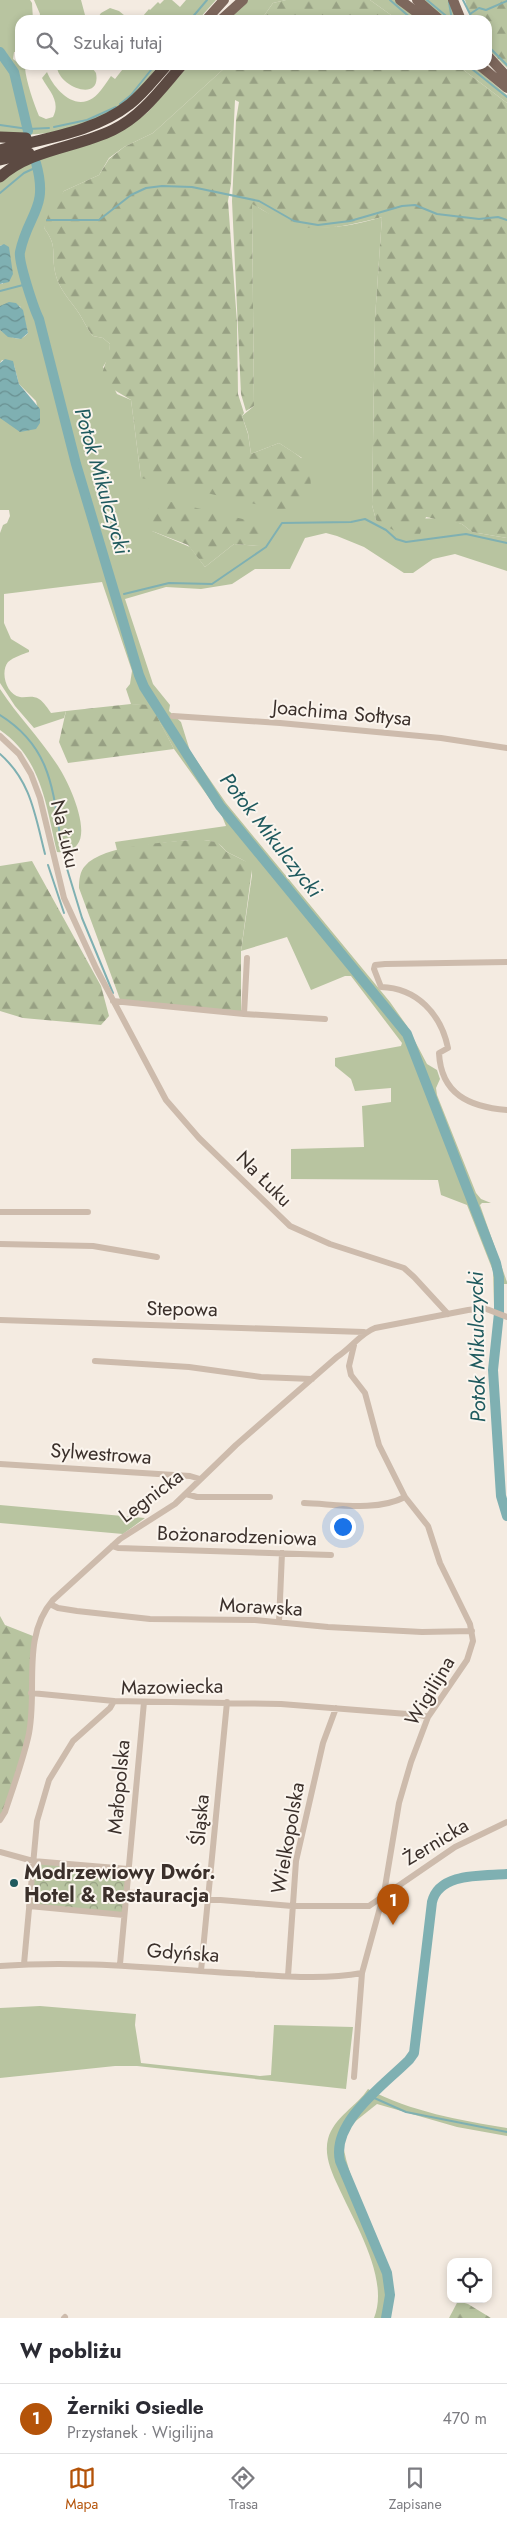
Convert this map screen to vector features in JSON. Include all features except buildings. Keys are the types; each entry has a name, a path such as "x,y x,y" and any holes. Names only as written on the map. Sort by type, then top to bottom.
{"highway":[{"path":"0,150 86,128 117,114 143,92 163,70"},
{"path":"0,177 19,163 32,157 114,130 138,113 177,70"},
{"path":"0,137 46,138"},
{"path":"0,160 91,139"}],"main road":[{"path":"210,15 222,0"},
{"path":"226,15 238,0"},
{"path":"227,15 243,0"},
{"path":"400,0 420,15"},
{"path":"407,0 422,15"},
{"path":"417,0 434,15"},
{"path":"453,0 459,15"},
{"path":"492,61 507,78"},
{"path":"492,66 507,78"},
{"path":"485,70 507,88"}],"street":[{"name":"Joachima Sołtysa","path":"174,716 267,722 441,738 507,748"},
{"name":"Na Łuku","path":"0,736 19,754 34,780 64,898 113,1001 166,1100 199,1138 277,1216 290,1226 310,1236 404,1268 448,1314"},
{"path":"244,1014 247,958"},
{"path":"507,962 375,964 374,969 381,987 398,988 408,991 432,1011 447,1042 448,1048 439,1053 442,1073 450,1088 460,1096 482,1106 507,1110"},
{"path":"113,1001 244,1014 324,1019"},
{"path":"0,1212 88,1212"},
{"path":"0,1244 93,1246 157,1257"},
{"path":"364,1332 375,1328 484,1308 506,1316"},
{"name":"Stepowa","path":"0,1320 364,1332"},
{"name":"Legnicka","path":"0,1820 5,1812 28,1737 35,1637 41,1618 50,1604 112,1546 186,1494 200,1479 312,1379 354,1345 364,1332"},
{"name":"Wigilijna","path":"354,1345 350,1366 351,1375 365,1393 379,1445 405,1498 428,1526 440,1563 460,1600 472,1631 473,1641 468,1660 428,1717 398,1803 384,1894 362,1974 354,2077"},
{"path":"95,1361 190,1367 262,1377 312,1379"},
{"name":"Sylwestrowa","path":"0,1464 190,1476 200,1479"},
{"path":"186,1494 197,1497 270,1498"},
{"path":"304,1503 378,1505 405,1498"},
{"name":"Bożonarodzeniowa","path":"112,1546 331,1555"},
{"path":"279,1622 282,1554"},
{"name":"Morawska","path":"50,1604 58,1608 77,1612 150,1619 279,1622 422,1632 472,1631"},
{"path":"32,1693 114,1701"},
{"name":"Mazowiecka","path":"24,1964 37,1821 49,1780 72,1741 110,1708 114,1701 227,1702 420,1714 428,1717"},
{"name":"Małopolska","path":"120,1964 144,1702"},
{"name":"Śląska","path":"200,1970 209,1900 227,1702"},
{"name":"Wielkopolska","path":"288,1976 296,1861 323,1743 336,1708"},
{"name":"Żernicka","path":"126,1892 292,1906 369,1906 455,1847 507,1822"},
{"path":"0,1852 33,1861 128,1869"},
{"path":"29,1906 124,1915"},
{"name":"Gdyńska","path":"0,1966 24,1964 120,1964 288,1976 350,1976 362,1974"}],"green space":[{"path":"0,0 30,0 32,3 33,15 15,15 15,52 13,59 15,60 15,70 25,70 39,116 46,119 53,117 56,106 53,96 42,78 47,72 54,85 60,91 72,100 79,102 93,98 111,76 115,79 122,70 155,70 131,98 103,117 87,124 70,129 34,134 0,133"},
{"path":"34,0 81,0 85,15 40,15"},
{"path":"164,0 172,0 180,7 186,0 216,0 202,15 144,15 158,2 160,4"},
{"path":"247,0 286,0 273,3 265,15 233,15"},
{"path":"286,0 370,0 391,15 265,15 273,3"},
{"path":"370,0 395,0 414,15 391,15"},
{"path":"423,0 451,0 456,15 440,15"},
{"path":"465,0 507,0 507,68 492,53 492,15 470,15"},
{"path":"110,8 124,15 100,15"},
{"path":"58,70 94,70 96,73 96,82 92,88 86,90 70,85"},
{"path":"185,70 222,70 153,133 124,147 109,158 99,175 64,191 44,228 53,245 55,272 61,287 93,336 103,338 110,344 109,357 103,367 117,394 131,400 141,478 302,458 279,443 251,454 248,433 242,416 254,406 252,203 284,220 299,225 315,227 347,225 382,217 375,318 372,505 376,520 441,518 462,524 472,532 507,538 507,571 455,554 433,559 413,573 404,573 364,547 326,533 305,538 290,569 255,569 232,584 201,589 166,587 125,599 153,684 170,705 169,711 181,722 190,751 226,803 390,1002 407,1026 427,1064 437,1070 440,1079 436,1088 437,1095 476,1193 481,1199 491,1203 482,1203 480,1205 507,1282 507,1284 503,1284 503,1310 494,1306 493,1271 467,1205 441,1195 438,1180 291,1179 291,1149 364,1147 362,1106 391,1102 391,1088 355,1091 351,1079 335,1066 335,1058 401,1046 402,1043 351,976 345,976 311,990 287,937 241,951 252,875 248,863 228,852 219,844 209,841 184,840 117,850 115,842 226,826 222,816 174,749 151,706 131,704 126,689 130,684 132,671 102,582 4,594 4,623 11,639 29,650 29,652 8,662 5,677 8,687 11,692 20,697 39,699 51,713 66,711 64,718 34,728 15,706 0,683 0,533 10,516 9,510 0,510 0,418 40,418 36,401 19,384 14,365 2,360 0,363 0,330 14,338 21,338 28,333 20,306 0,306 0,284 3,284 2,245 0,246 0,182 26,163 125,129 148,112","holes":["152,531 261,546 234,544 205,567 190,547"]},
{"path":"222,70 464,70 507,103 507,538 472,532 462,524 426,517 420,534 405,537 376,520 372,505 375,318 382,217 334,227 310,228 286,223 252,204 254,406 246,411 241,394 232,201 236,120 239,102 235,100 231,184 228,201 237,322 238,394 244,413 242,416 248,434 251,454 279,443 296,454 309,468 311,495 290,512 141,478 131,400 101,382 110,344 103,338 93,336 61,287 55,272 53,245 44,228 50,209 64,191 99,175 109,159 124,147 153,133"},
{"path":"464,70 478,70 507,95 507,103"},
{"path":"147,496 276,527 261,546 234,544 205,567 188,545 152,531"},
{"path":"0,689 61,770 71,791 79,816 81,837 77,845 70,851 57,852 45,801 34,769 14,742 0,730"},
{"path":"131,704 151,705 174,749 68,763 59,742 66,711"},
{"path":"197,839 217,842 227,852 249,863 252,869 241,951 241,1013 121,1002 79,888 82,870 94,859 106,853 137,846"},
{"path":"32,861 101,986 109,1016 101,1025 23,1018 0,1011 0,866"},
{"path":"0,1505 145,1518 123,1534 0,1523"},
{"path":"0,1616 5,1625 33,1636 28,1737 0,1820"},
{"path":"33,1861 128,1869 124,1915 29,1906"},
{"path":"40,2006 136,2014 135,2025 141,2063 260,2076 271,2075 274,2025 353,2027 346,2089 137,2066 115,2066 0,2078 0,2008"},
{"path":"368,2089 402,2104 419,2109 507,2128 507,2136 457,2127 377,2104 352,2124 342,2139 353,2181 388,2269 392,2293 389,2318 374,2318 378,2303 374,2269 361,2233 333,2175 327,2151 328,2139 335,2124"},
{"path":"457,2303 465,2303 491,2318 449,2318"}],"water":[{"path":"4,244 9,247 13,274 9,282 0,284 0,246"},
{"path":"9,302 16,303 23,310 28,333 21,339 8,337 0,330 0,306"},
{"path":"5,359 13,361 19,384 40,409 40,423 36,429 20,432 0,418 0,363"}],"waterway":[{"path":"194,15 207,0"},
{"path":"390,0 407,15"},
{"path":"427,0 445,15"},
{"path":"463,0 470,15"},
{"path":"470,14 479,8 486,10 507,1"},
{"path":"449,2 451,15"},
{"path":"492,50 507,65"},
{"name":"Potok Mikulczycki","path":"0,52 14,72 28,131"},
{"path":"120,104 131,95 151,70"},
{"path":"473,70 507,97"},
{"path":"54,127 87,120 116,107"},
{"path":"0,125 28,129"},
{"path":"28,129 49,128"},
{"name":"Potok Mikulczycki","path":"36,163 39,178 39,201 20,252 21,265 39,319 76,464 144,687 220,806 407,1034 496,1263 499,1277 499,1313 493,1370 501,1496 507,1516"},
{"path":"0,193 24,173 37,167"},
{"path":"47,220 99,220 131,195 146,188 162,186 192,187 259,201 294,221 318,225 350,221 402,206 415,205 437,214 479,219 498,217 507,220"},
{"path":"0,291 27,284"},
{"path":"124,594 169,583 212,584 266,547 282,523 351,522 365,519 386,530 396,539 406,542 466,534 507,543"},
{"path":"0,715 18,728 41,757 48,773 62,849"},
{"path":"0,754 10,764 25,787 35,812 45,854"},
{"path":"65,862 82,918 113,993"},
{"path":"48,865 64,913"},
{"name":"Potok Mikulczycki","path":"386,2318 390,2295 387,2273 340,2161 339,2146 343,2132 351,2118 414,2053 432,1902 436,1892 452,1880 507,1874"},
{"path":"372,2097 406,2112 507,2132"}],"place":[{"name":"Modrzewiowy Dwór. Hotel & Restauracja","path":"14,1883"},
{"name":"Żerniki Osiedle","path":"393,1925"}]}
